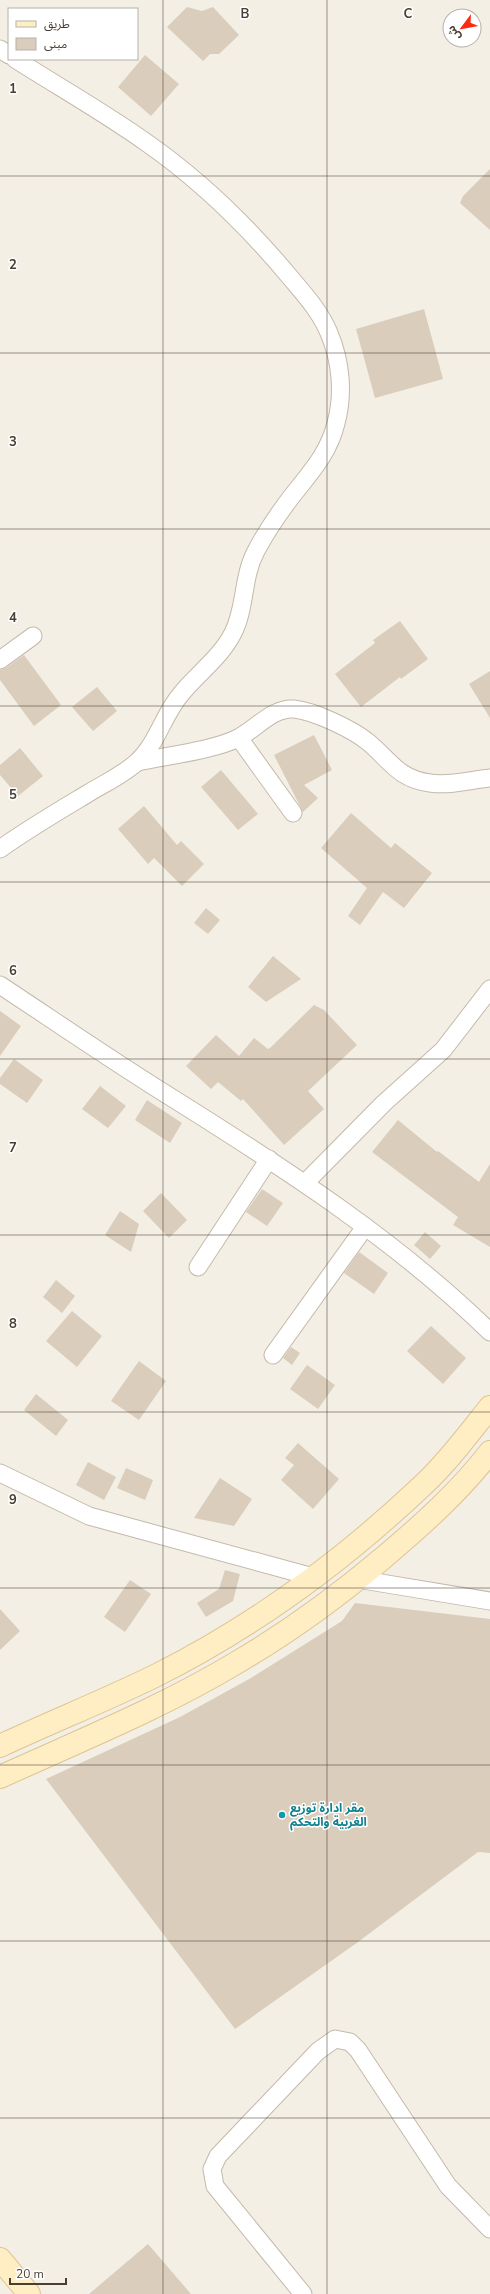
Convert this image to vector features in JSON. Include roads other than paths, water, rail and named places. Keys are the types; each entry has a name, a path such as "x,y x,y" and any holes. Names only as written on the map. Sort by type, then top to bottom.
{"main road":[{"path":"0,1746 155,1676 220,1639 284,1599 313,1577 424,1485 454,1453 490,1407"},
{"path":"0,1777 147,1710 236,1663 299,1624 357,1580 444,1504 490,1452"},
{"path":"0,2259 29,2294"}],"street":[{"path":"0,849 138,762 149,749 172,705 227,645 238,620 245,583 256,552 290,499 320,462 330,443 337,422 340,400 340,377 337,355 330,334 320,314 247,229 214,198 147,143 17,60"},
{"path":"0,660 33,636"},
{"path":"138,762 224,743 239,738 280,710 295,709 344,726 357,734 393,768 410,778 429,783 449,783 490,778"},
{"path":"239,738 293,813"},
{"path":"0,985 176,1101 269,1159 305,1184 365,1227 445,1291 490,1332"},
{"path":"305,1184 384,1104 443,1050 490,989"},
{"path":"198,1267 269,1159"},
{"path":"273,1355 365,1227"},
{"path":"0,1473 89,1516 313,1577"},
{"path":"357,1580 490,1601"},
{"path":"303,2294 215,2186 212,2169 218,2156 318,2052 335,2039 350,2042 358,2050 448,2186 490,2229"}],"place":[{"name":"مقر ادارة توزيع الغربية والتحكم","path":"282,1815"}]}
